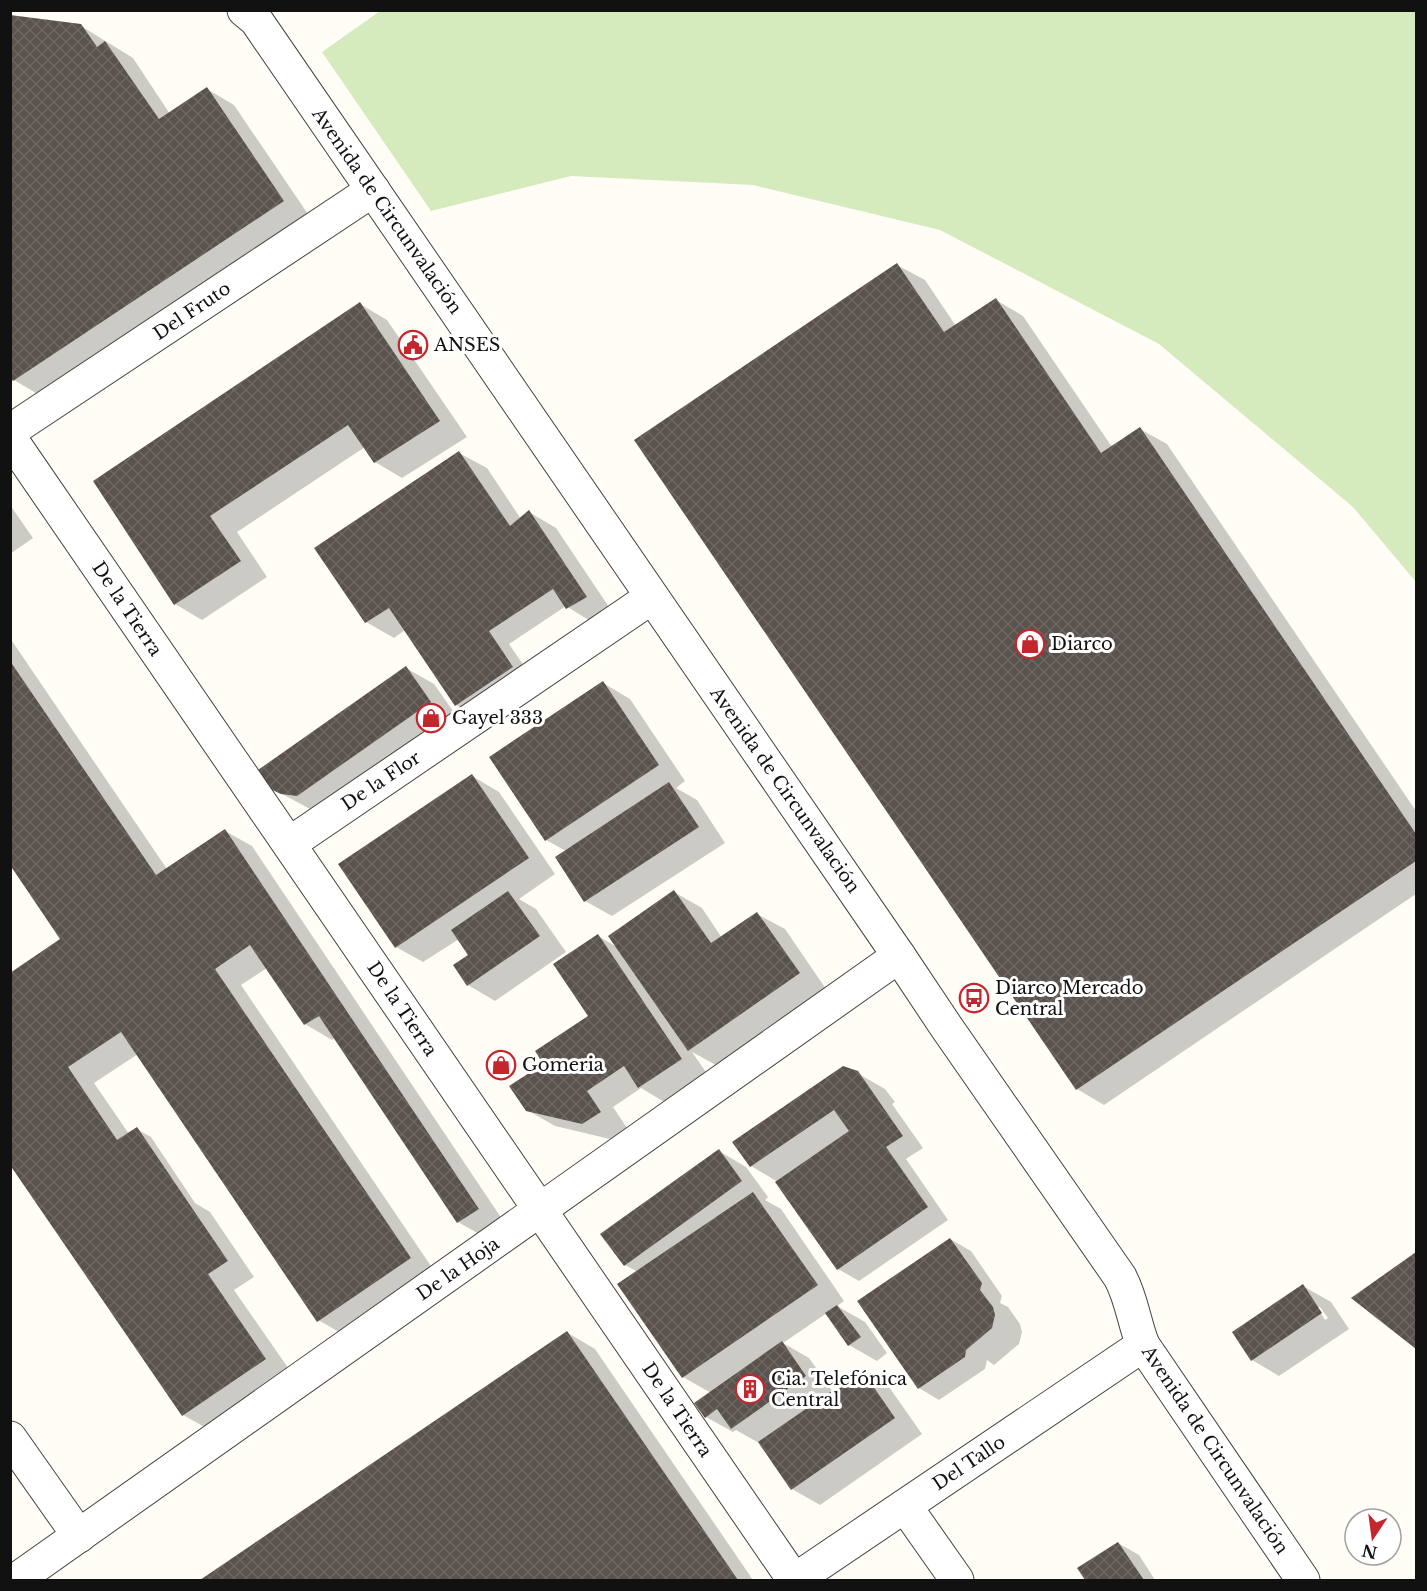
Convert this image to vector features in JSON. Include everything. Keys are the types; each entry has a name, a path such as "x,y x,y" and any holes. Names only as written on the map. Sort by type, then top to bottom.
{"street":[{"name":"Avenida de Circunvalación","path":"244,10 256,20 1120,1277 1128,1292 1143,1345 1304,1581"},
{"name":"Del Fruto","path":"10,431 373,190"},
{"name":"De la Tierra","path":"10,438 794,1581"},
{"name":"De la Flor","path":"289,844 652,597"},
{"name":"De la Hoja","path":"16,1581 899,956"},
{"name":"Del Tallo","path":"794,1581 1143,1345"},
{"path":"10,1438 79,1536"},
{"path":"905,1506 957,1581"}],"green space":[{"path":"380,11 1416,11 1416,582 1353,507 1159,344 940,230 753,185 571,176 431,211 322,52"}],"building":[{"path":"10,15 81,24 97,47 105,41 159,119 207,87 284,201 13,381 10,377"},
{"name":"Diarco","path":"897,263 944,332 996,298 1101,453 1140,427 1416,834 1416,861 1076,1090 634,440"},
{"path":"360,302 440,421 374,463 348,425 210,516 241,561 174,605 93,481"},
{"path":"459,451 510,526 529,510 587,597 566,609 553,589 489,631 513,667 455,706 389,608 365,623 314,548"},
{"path":"10,661 156,875 225,829 479,1209 457,1223 319,1016 304,1025 250,945 215,969 411,1258 317,1322 121,1032 68,1067 117,1140 137,1127 228,1261 208,1274 266,1359 182,1416 10,1165 10,973 60,939 10,865"},
{"path":"406,666 431,702 297,796 281,794 270,789 258,770"},
{"path":"603,681 659,765 545,841 489,757"},
{"path":"472,774 529,858 395,948 338,864"},
{"path":"669,782 699,827 584,902 555,857"},
{"path":"674,890 711,943 757,912 800,973 688,1051 608,936"},
{"path":"508,891 540,936 467,986 453,965 468,955 451,930"},
{"path":"598,934 682,1059 638,1088 624,1066 587,1091 601,1112 582,1124 526,1111 509,1086 543,1064 535,1051 588,1016 553,964"},
{"path":"843,1066 858,1071 903,1136 886,1147 928,1207 837,1270 775,1182 849,1131 834,1110 750,1167 732,1142"},
{"path":"719,1149 742,1181 624,1266 600,1234"},
{"path":"753,1192 818,1285 682,1378 617,1284"},
{"path":"950,1238 982,1283 980,1290 993,1307 995,1315 992,1328 966,1350 965,1357 918,1389 857,1301"},
{"path":"1416,1252 1416,1349 1351,1298"},
{"path":"1303,1284 1322,1313 1251,1361 1232,1332"},
{"path":"837,1305 861,1337 848,1346 825,1313"},
{"path":"567,1331 738,1580 200,1580"},
{"name":"Cia. Telefónica Central","path":"782,1341 806,1376 731,1429 717,1409 705,1418 694,1403"},
{"path":"862,1370 895,1418 791,1490 758,1442"},
{"path":"1118,1542 1144,1580 1085,1580 1077,1568"}],"place":[{"name":"ANSES","path":"413,345"},
{"name":"Diarco","path":"1030,644"},
{"name":"Gayel 333","path":"431,718"},
{"name":"Diarco Mercado Central","path":"974,998"},
{"name":"Gomeria","path":"501,1065"},
{"name":"Cia. Telefónica Central","path":"750,1389"}]}
